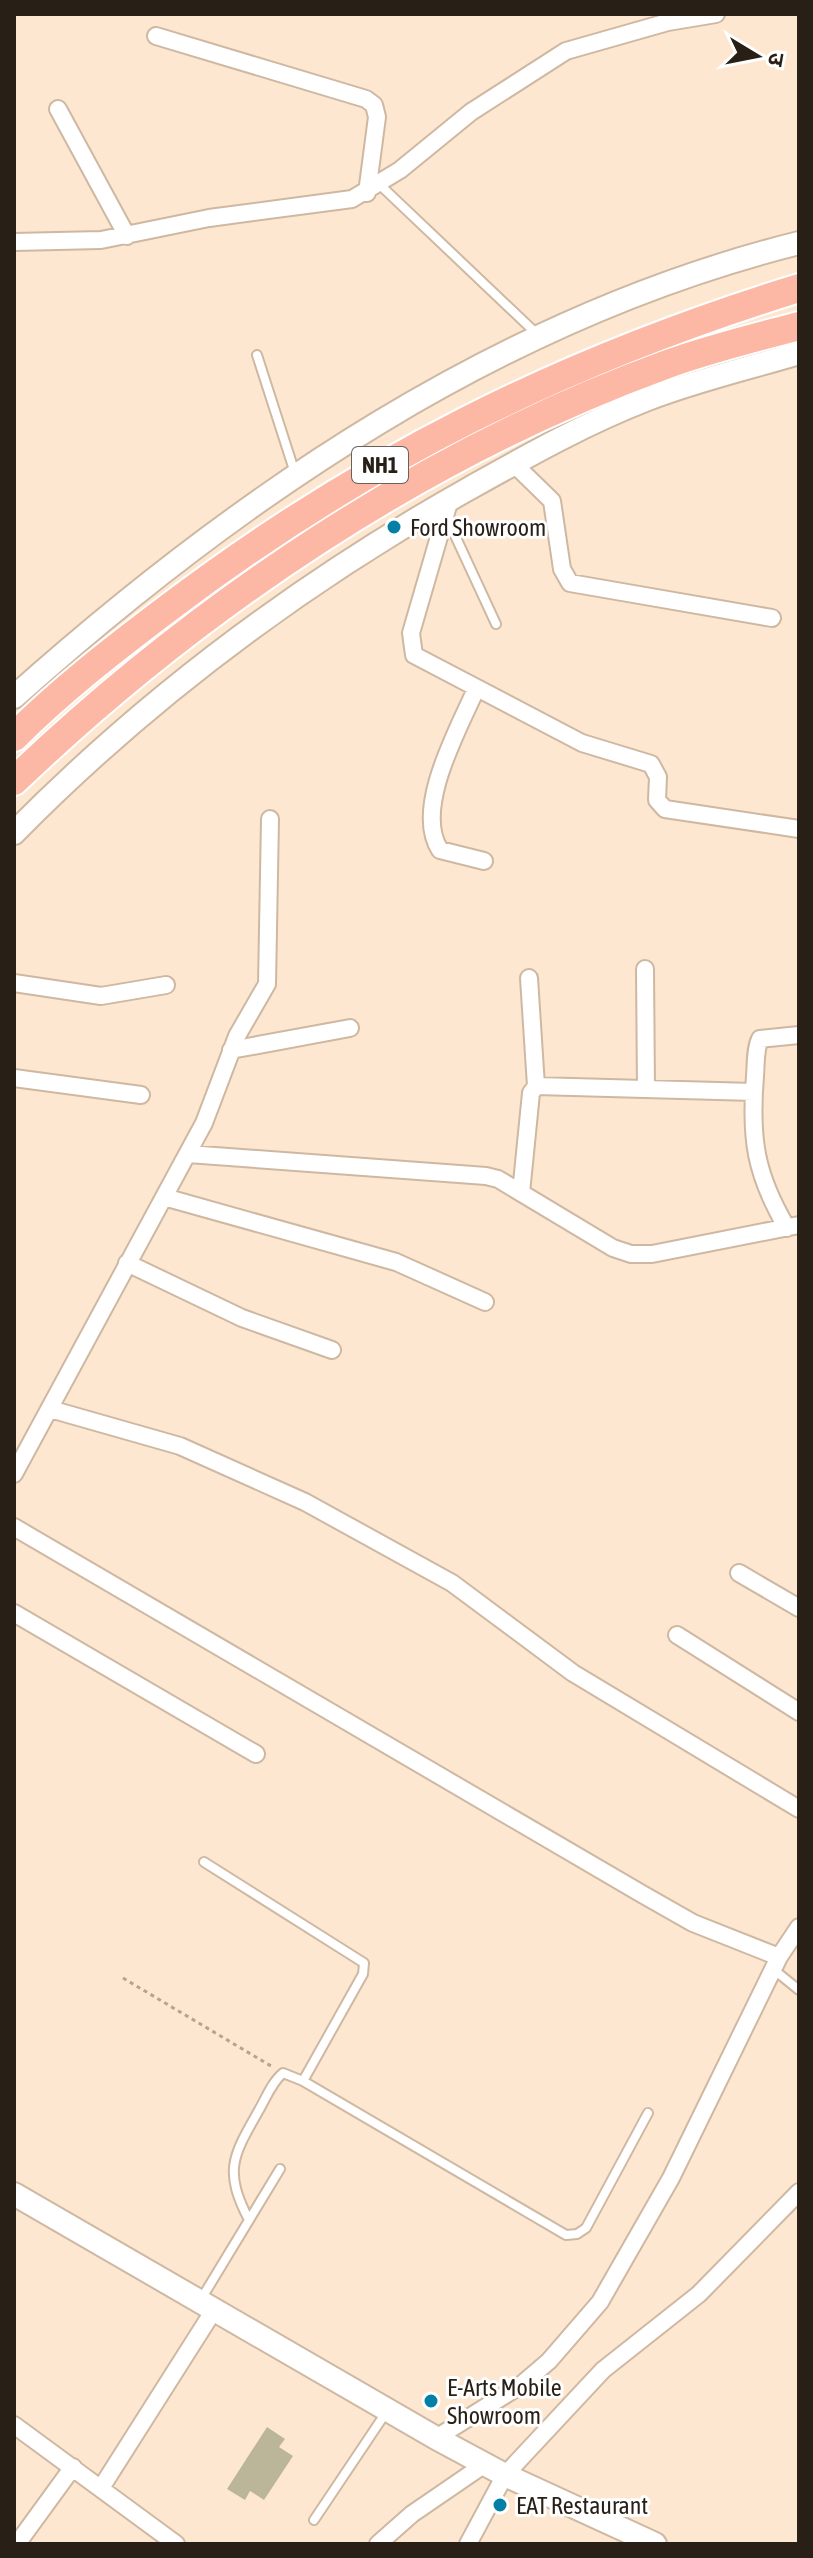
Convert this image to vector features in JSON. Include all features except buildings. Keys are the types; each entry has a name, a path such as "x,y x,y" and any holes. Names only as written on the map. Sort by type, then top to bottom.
{"highway":[{"name":"NH1","path":"14,737 83,675 197,586 304,512 383,463 572,368 672,329 799,288"},
{"name":"NH1","path":"14,781 221,604 397,493 597,393 666,364 799,326"}],"street":[{"path":"14,242 77,242 127,236 209,218 352,199 373,188 471,112 540,65 592,42 667,18 716,14"},
{"path":"156,36 366,99 374,105 377,117 373,188"},
{"path":"58,109 127,236"},
{"path":"14,697 155,578 295,474 538,336 637,293 799,243"},
{"path":"14,833 84,762 169,688 319,578 448,507 514,464 574,431 651,398 799,353"},
{"path":"514,464 552,501 562,569 570,583 772,618"},
{"path":"448,507 411,633 410,646 414,655 582,743 651,764 658,777 657,800 665,809 799,829"},
{"path":"476,689 435,789 433,831 440,850 484,861"},
{"path":"14,1474 188,1154 214,1102 231,1050 267,984 270,819"},
{"path":"645,969 646,1088"},
{"path":"521,1193 531,1093 536,1086 529,978"},
{"path":"14,983 101,996 166,985"},
{"path":"231,1050 350,1028"},
{"path":"188,1154 473,1174 498,1179 613,1248 631,1254 652,1254 793,1227 758,1172 752,1135 760,1039 799,1035"},
{"path":"14,1078 141,1095"},
{"path":"536,1086 754,1092"},
{"path":"164,1197 396,1262 485,1302"},
{"path":"127,1263 242,1318 332,1350"},
{"path":"50,1409 193,1450 317,1509 452,1583 573,1673 799,1809"},
{"path":"14,1527 667,1909 776,1963"},
{"path":"739,1573 799,1608"},
{"path":"14,1613 256,1754"},
{"path":"677,1635 799,1712"},
{"path":"436,2438 521,2385 559,2351 600,2302 671,2178 776,1963 799,1927"},
{"path":"468,2544 505,2475 603,2370 699,2294 799,2192"},
{"path":"14,2194 436,2438 505,2475 655,2544"},
{"path":"101,2488 207,2306"},
{"path":"14,2425 176,2544"},
{"path":"378,2544 412,2514 485,2464"},
{"path":"17,2544 73,2467"},
{"path":"148,2544 158,2530"}],"lane":[{"path":"373,188 538,336"},
{"path":"257,355 295,474"},
{"path":"448,507 496,624"},
{"path":"204,1862 364,1963 363,1974 303,2081"},
{"path":"776,1963 799,1990"},
{"path":"249,2220 236,2195 232,2164 237,2149 283,2073 303,2081 566,2235 577,2234 586,2228 648,2113"},
{"path":"207,2306 249,2220 280,2169"},
{"path":"314,2520 388,2410"}],"path":[{"path":"123,1978 283,2073"}],"place":[{"name":"Ford Showroom","path":"394,527"},
{"name":"E-Arts Mobile Showroom","path":"431,2401"},
{"name":"EAT Restaurant","path":"500,2505"}]}
